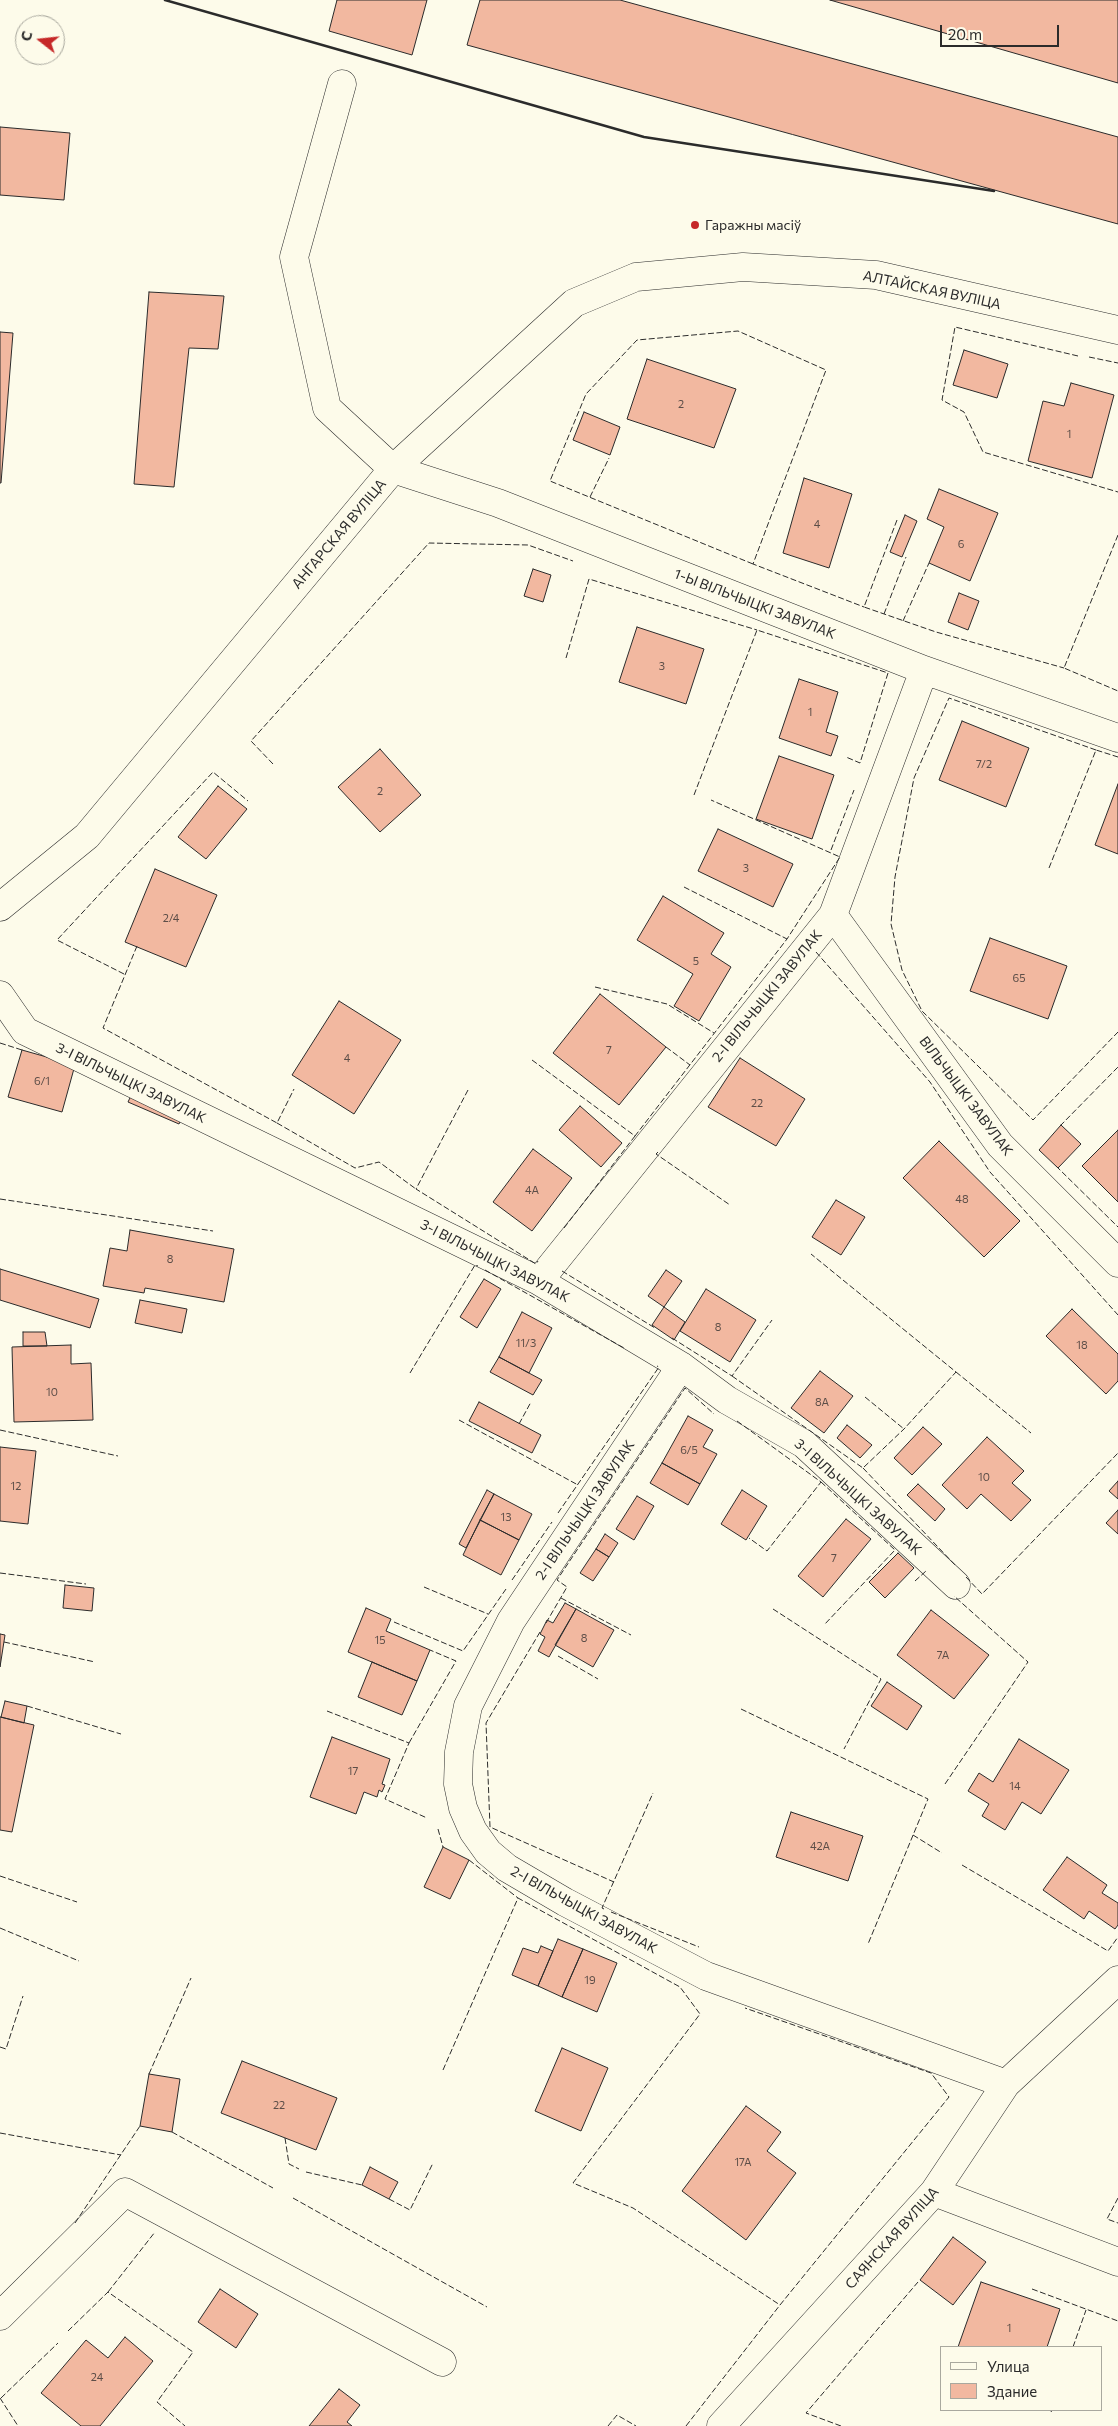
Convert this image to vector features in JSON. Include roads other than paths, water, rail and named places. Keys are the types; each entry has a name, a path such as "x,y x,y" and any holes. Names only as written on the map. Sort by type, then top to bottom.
{"street":[{"path":"342,84 294,257 328,408 393,469"},
{"name":"АНГАРСКАЯ ВУЛІЦА","path":"0,907 87,836 393,469 574,303 636,277 744,267"},
{"name":"АЛТАЙСКАЯ ВУЛІЦА","path":"744,267 876,275 1118,330"},
{"name":"1-Ы ВІЛЬЧЫЦКІ ЗАВУЛАК","path":"393,469 498,503 924,670 1118,738"},
{"name":"2-І ВІЛЬЧЫЦКІ ЗАВУЛАК","path":"539,1281 833,914 924,670"},
{"name":"ВІЛЬЧЫЦКІ ЗАВУЛАК","path":"833,914 1000,1145 1118,1263"},
{"name":"3-І ВІЛЬЧЫЦКІ ЗАВУЛАК","path":"0,995 25,1030 539,1281 681,1366 727,1400 804,1444 956,1585"},
{"name":"2-І ВІЛЬЧЫЦКІ ЗАВУЛАК","path":"681,1366 511,1621 468,1706 459,1752 458,1784 463,1808 473,1831 488,1852 507,1868 565,1902 706,1976 1006,2084"},
{"name":"САЯНСКАЯ ВУЛІЦА","path":"721,2426 934,2192 1006,2084 1118,1980"},
{"path":"0,2316 125,2192 442,2362"},
{"path":"934,2192 1118,2262"}],"place":[{"name":"Гаражны масіў","path":"695,225"}]}
